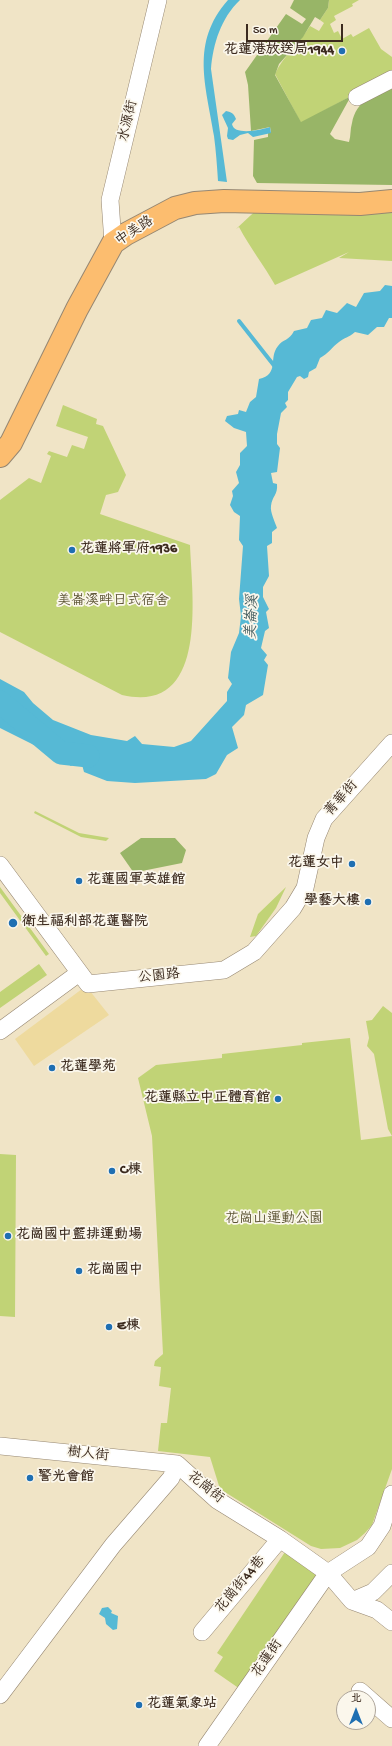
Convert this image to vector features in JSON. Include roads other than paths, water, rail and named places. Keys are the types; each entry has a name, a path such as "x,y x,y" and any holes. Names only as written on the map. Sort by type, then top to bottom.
{"main road":[{"name":"中美路","path":"0,456 12,443 77,309 114,243 132,231 175,208 195,203 224,201 360,204 392,201"}],"street":[{"name":"水源街","path":"114,243 110,200 158,0"},
{"path":"357,98 392,79"},
{"name":"菁華街","path":"305,888 316,838 324,819 392,743"},
{"path":"0,865 79,973 0,1031"},
{"name":"公園路","path":"79,973 88,984 224,970 254,952 294,908 305,888"},
{"name":"樹人街","path":"0,1446 176,1464"},
{"name":"花崗街","path":"0,1695 113,1545 171,1478 176,1464 217,1500 280,1539 328,1573 352,1601"},
{"path":"328,1573 368,1547 382,1526 392,1494"},
{"name":"花崗街44巷","path":"202,1632 280,1539"},
{"name":"花蓮街","path":"207,1746 328,1573"},
{"path":"352,1601 373,1592 392,1573"},
{"path":"352,1601 377,1610 392,1622"},
{"path":"376,1705 392,1719"}],"water":[{"path":"228,0 240,0 233,7 219,32 211,69 227,182 218,181 215,142 205,82 204,65 205,48 209,32 216,16"},
{"path":"226,111 231,113 236,119 232,124 234,128 238,130 248,131 270,127 271,133 253,137 248,133 240,135 233,140 228,139 228,128 222,115"},
{"path":"385,285 392,286 392,318 389,318 384,327 377,327 368,335 355,332 341,340 320,358 316,368 309,372 308,377 304,379 300,376 297,377 288,392 288,400 285,403 287,407 281,413 277,434 277,444 280,448 277,472 271,473 273,483 277,484 277,491 271,508 277,528 272,532 272,543 267,546 269,576 263,587 263,597 269,609 266,612 269,628 265,631 261,648 267,655 264,660 268,665 263,695 246,705 244,715 232,727 238,748 227,755 216,774 206,779 135,783 107,781 84,772 81,761 76,761 71,766 62,759 56,745 34,745 0,728 0,679 24,692 33,703 53,720 91,735 127,741 135,736 142,744 174,747 191,741 227,701 227,692 232,684 228,678 231,652 239,633 241,616 239,599 243,546 239,540 240,516 234,512 230,505 233,496 232,491 239,483 236,472 240,465 240,453 247,446 246,432 234,428 225,421 227,416 238,414 239,410 246,412 250,402 256,397 259,379 265,377 272,370 275,351 278,346 290,337 294,331 307,328 311,320 322,318 326,310 337,313 347,303 356,307 364,293 380,291"},
{"path":"108,1607 112,1611 111,1613 118,1616 117,1629 113,1630 106,1624 105,1618 99,1614 102,1608"}],"waterway":[{"path":"239,321 276,368"},
{"name":"美崙溪","path":"0,702 61,753 88,756"}],"place":[{"name":"花蓮港放送局1944","path":"342,51"},
{"name":"花蓮將軍府1936","path":"72,550"},
{"name":"花蓮女中","path":"352,864"},
{"name":"花蓮國軍英雄館","path":"79,881"},
{"name":"學藝大樓","path":"368,902"},
{"name":"衛生福利部花蓮醫院","path":"13,923"},
{"name":"花蓮學苑","path":"52,1068"},
{"name":"花蓮縣立中正體育館","path":"278,1099"},
{"name":"C棟","path":"112,1171"},
{"name":"花崗國中籃排運動場","path":"8,1236"},
{"name":"花崗國中","path":"79,1271"},
{"name":"E棟","path":"109,1327"},
{"name":"警光會館","path":"30,1478"},
{"name":"花蓮氣象站","path":"139,1705"}],"park label":[{"name":"美崙溪畔日式宿舍","path":"113,602"},
{"name":"花崗山運動公園","path":"274,1220"}]}
